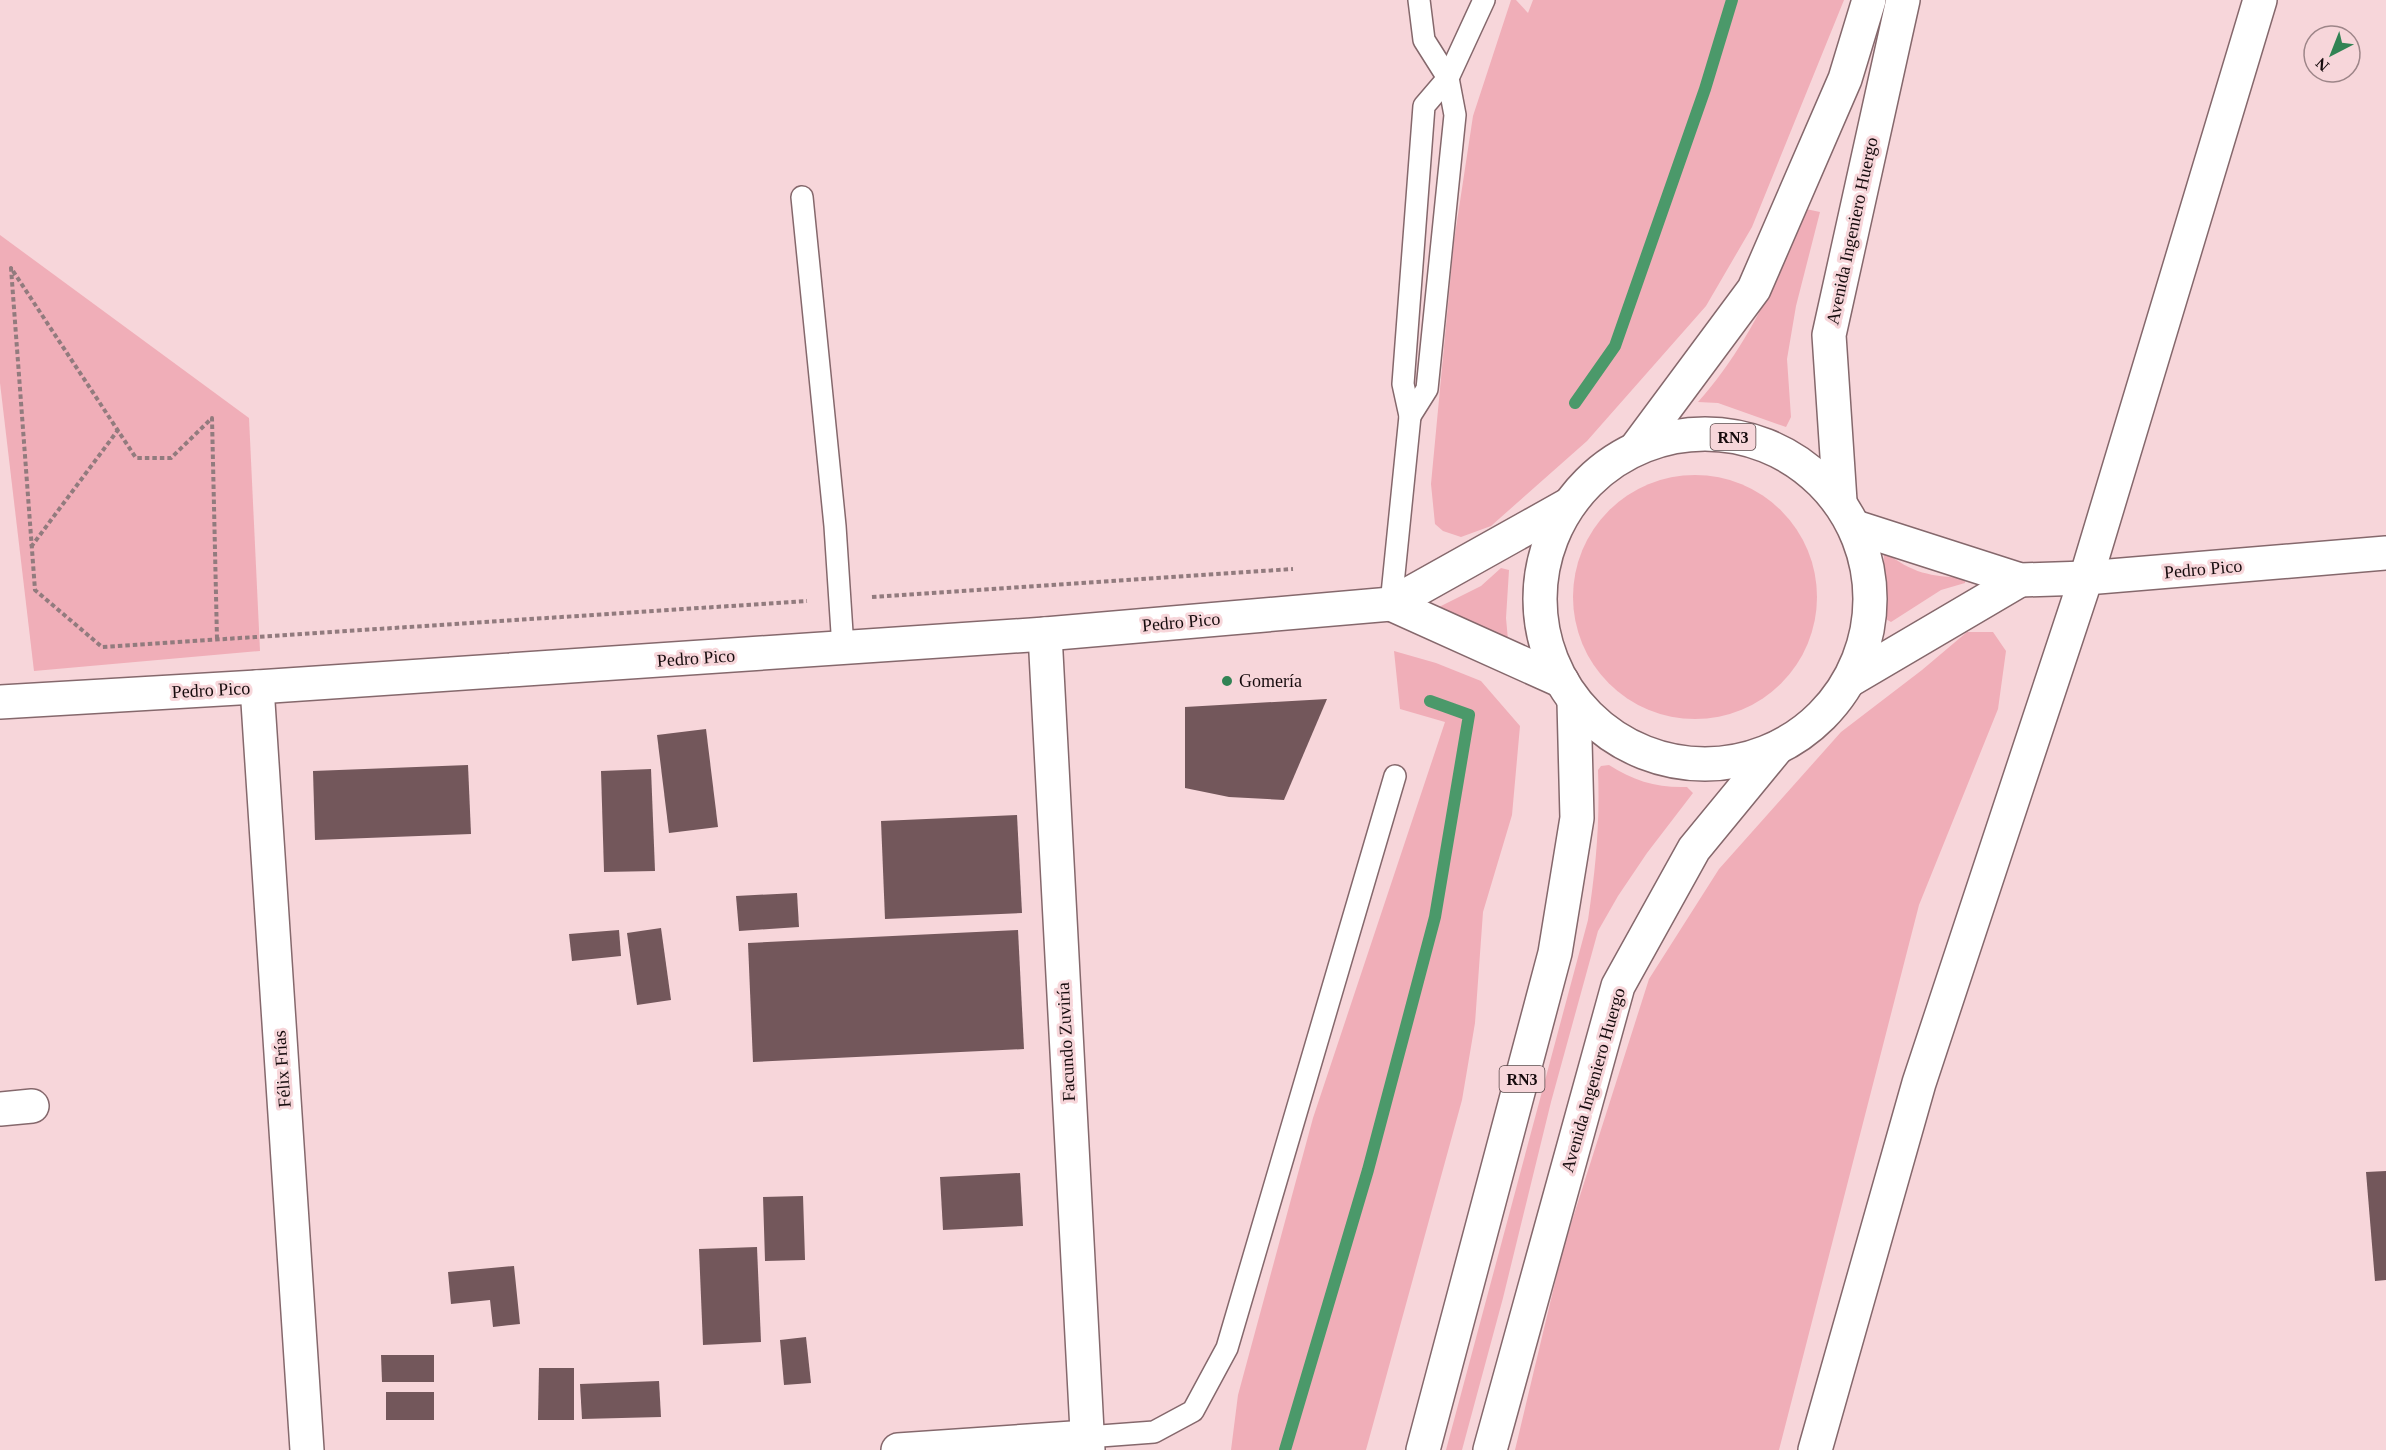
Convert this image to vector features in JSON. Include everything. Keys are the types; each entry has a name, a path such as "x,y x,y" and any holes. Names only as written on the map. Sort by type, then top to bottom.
{"main road":[{"name":"Avenida Ingeniero Huergo","path":"1636,448 1754,289 1845,79 1869,0"},
{"name":"Avenida Ingeniero Huergo","path":"1568,692 1596,721 1630,746 1678,762 1728,763 1777,748 1819,720 1850,680 1869,631 1870,578 1847,514 1829,335 1903,0"},
{"path":"1815,1450 1919,1083 2086,578 2260,0"},
{"name":"Avenida Ingeniero Huergo","path":"1423,1450 1555,953 1577,818 1568,692 1545,638 1540,592 1548,547 1568,505 1598,472 1636,448 1691,434 1747,438 1799,462 1847,514"},
{"name":"Pedro Pico","path":"0,702 1045,634 1391,604 1568,505"},
{"name":"Pedro Pico","path":"1847,514 2020,580 2086,578 2386,554"},
{"name":"Pedro Pico","path":"1850,680 2020,580"},
{"name":"Pedro Pico","path":"1391,604 1568,692"},
{"name":"Facundo Zuviría","path":"1045,634 1087,1444"},
{"name":"Félix Frías","path":"257,687 307,1450"},
{"path":"0,693 0,702"},
{"name":"Avenida Ingeniero Huergo","path":"1490,1450 1618,986 1694,849 1777,748"},
{"path":"0,1109 32,1106"},
{"path":"898,1450 1087,1444"}],"lane":[{"path":"1410,416 1427,389 1455,115 1448,78 1424,40 1419,0"},
{"path":"1391,604 1410,416 1403,384 1424,106 1448,78 1484,0"},
{"path":"802,197 836,526 843,648"},
{"path":"1087,1444 1154,1432 1193,1411 1227,1348 1395,777"}],"path":[{"path":"217,639 212,418 171,458 136,458 10,268 35,590 102,647 1293,569"},
{"path":"31,547 118,430"}],"shaded area":[{"path":"1511,0 1516,0 1528,13 1533,0 1844,0 1752,227 1706,306 1587,441 1491,526 1461,537 1443,531 1435,524 1431,484 1454,241 1473,116"},
{"path":"1806,209 1820,212 1796,306 1787,359 1791,417 1786,427 1718,403 1698,402 1732,358 1747,334 1773,286"},
{"path":"0,235 249,418 260,651 34,671 0,383"},
{"path":"1707,475 1730,480 1753,489 1781,511 1797,529 1808,550 1815,573 1817,597 1815,621 1808,644 1797,665 1781,683 1763,699 1742,710 1707,719 1683,719 1648,710 1627,699 1593,665 1582,644 1575,621 1573,585 1582,550 1593,529 1627,495 1648,484 1671,477"},
{"path":"1884,551 1913,569 1932,575 1965,578 1965,583 1941,590 1891,622 1884,618"},
{"path":"1501,568 1509,570 1506,618 1508,640 1429,612 1481,586"},
{"path":"1967,632 1993,632 2006,651 1998,709 1919,905 1779,1450 1515,1450 1563,1249 1649,979 1719,869 1841,732"},
{"path":"1394,651 1436,663 1481,681 1520,726 1512,815 1483,912 1475,1023 1462,1100 1366,1450 1231,1450 1238,1395 1313,1118 1445,722 1400,709"},
{"path":"1609,765 1637,779 1656,785 1687,787 1693,793 1647,853 1598,931 1551,1102 1503,1298 1462,1450 1446,1450 1588,920 1597,845 1598,770 1601,766"}],"building":[{"path":"1327,699 1284,800 1229,797 1185,788 1185,707"},
{"path":"706,729 718,827 669,833 657,735"},
{"path":"468,765 471,834 315,840 313,771"},
{"path":"651,769 655,871 604,872 601,771"},
{"path":"1017,815 1022,913 885,919 881,821"},
{"path":"797,893 799,927 739,931 736,896"},
{"path":"661,928 671,1000 637,1005 627,933"},
{"path":"619,930 621,956 572,961 569,934"},
{"path":"1018,930 1024,1049 753,1062 748,943"},
{"path":"2386,1171 2386,1280 2375,1281 2366,1172"},
{"path":"1020,1173 1023,1226 943,1230 940,1177"},
{"path":"803,1196 805,1260 765,1261 763,1197"},
{"path":"757,1247 761,1342 703,1345 699,1249"},
{"path":"514,1266 520,1324 493,1327 490,1300 451,1304 448,1272"},
{"path":"806,1337 811,1383 784,1385 780,1340"},
{"path":"381,1355 434,1355 434,1382 382,1382"},
{"path":"539,1368 574,1368 574,1420 538,1420"},
{"path":"659,1381 661,1417 582,1419 580,1384"},
{"path":"386,1392 434,1392 434,1420 386,1420"}],"waterway":[{"path":"1575,403 1615,346 1705,89 1732,0"},
{"path":"1285,1450 1368,1170 1435,917 1469,715 1430,701"}],"place":[{"name":"Gomería","path":"1227,681"}]}
